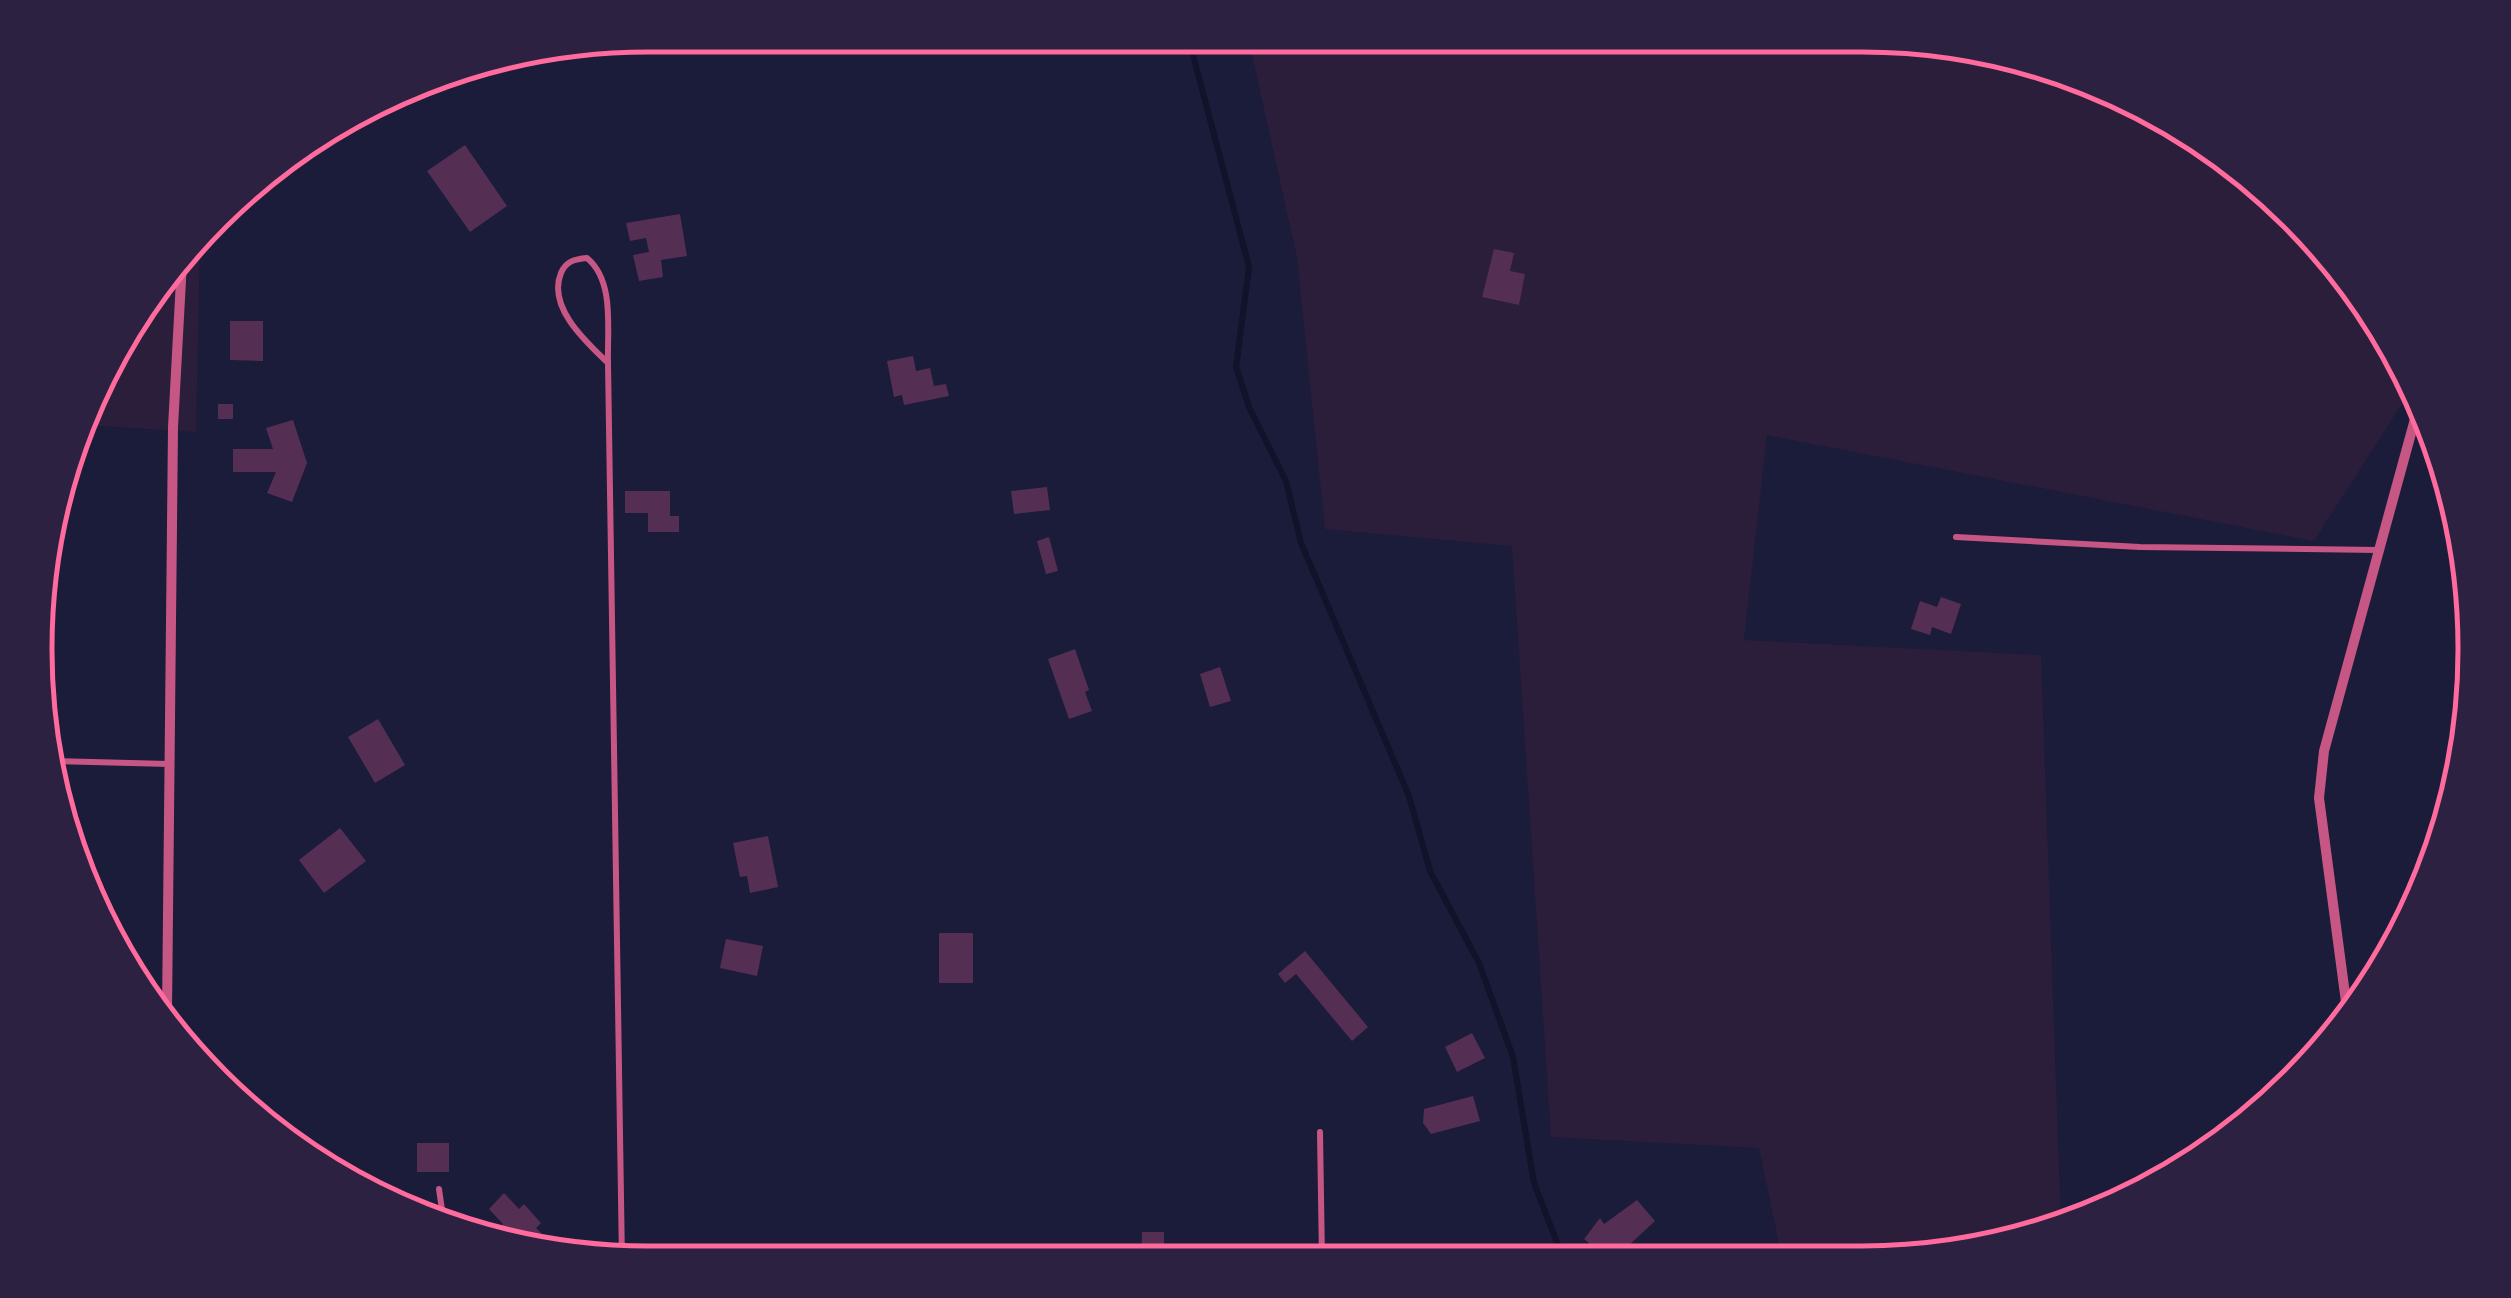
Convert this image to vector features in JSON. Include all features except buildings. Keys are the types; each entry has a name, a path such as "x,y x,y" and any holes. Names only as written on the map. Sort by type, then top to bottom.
{"street":[{"path":"167,1000 173,427 181,280"},
{"path":"2345,998 2318,798 2324,752 2414,423"}],"lane":[{"path":"608,362 587,343 560,302 558,284 562,269 573,259 587,258 604,282 608,362 622,1245"},
{"path":"1956,537 2140,547 2380,550"},
{"path":"63,761 170,764"},
{"path":"1320,1132 1322,1246"},
{"path":"439,1189 441,1208"}],"shaded area":[{"path":"1252,52 1862,52 1978,64 2054,84 2126,114 2225,176 2284,227 2335,286 2379,351 2404,401 2314,541 1767,435 1744,640 2041,655 2060,1211 1940,1240 1862,1246 1779,1246 1759,1148 1551,1137 1512,546 1325,529 1297,258"},
{"path":"200,258 196,432 96,426 132,351"}],"waterway":[{"path":"1192,52 1249,267 1236,367 1249,407 1286,481 1301,543 1409,796 1430,871 1479,963 1513,1057 1534,1183 1559,1246"}]}
